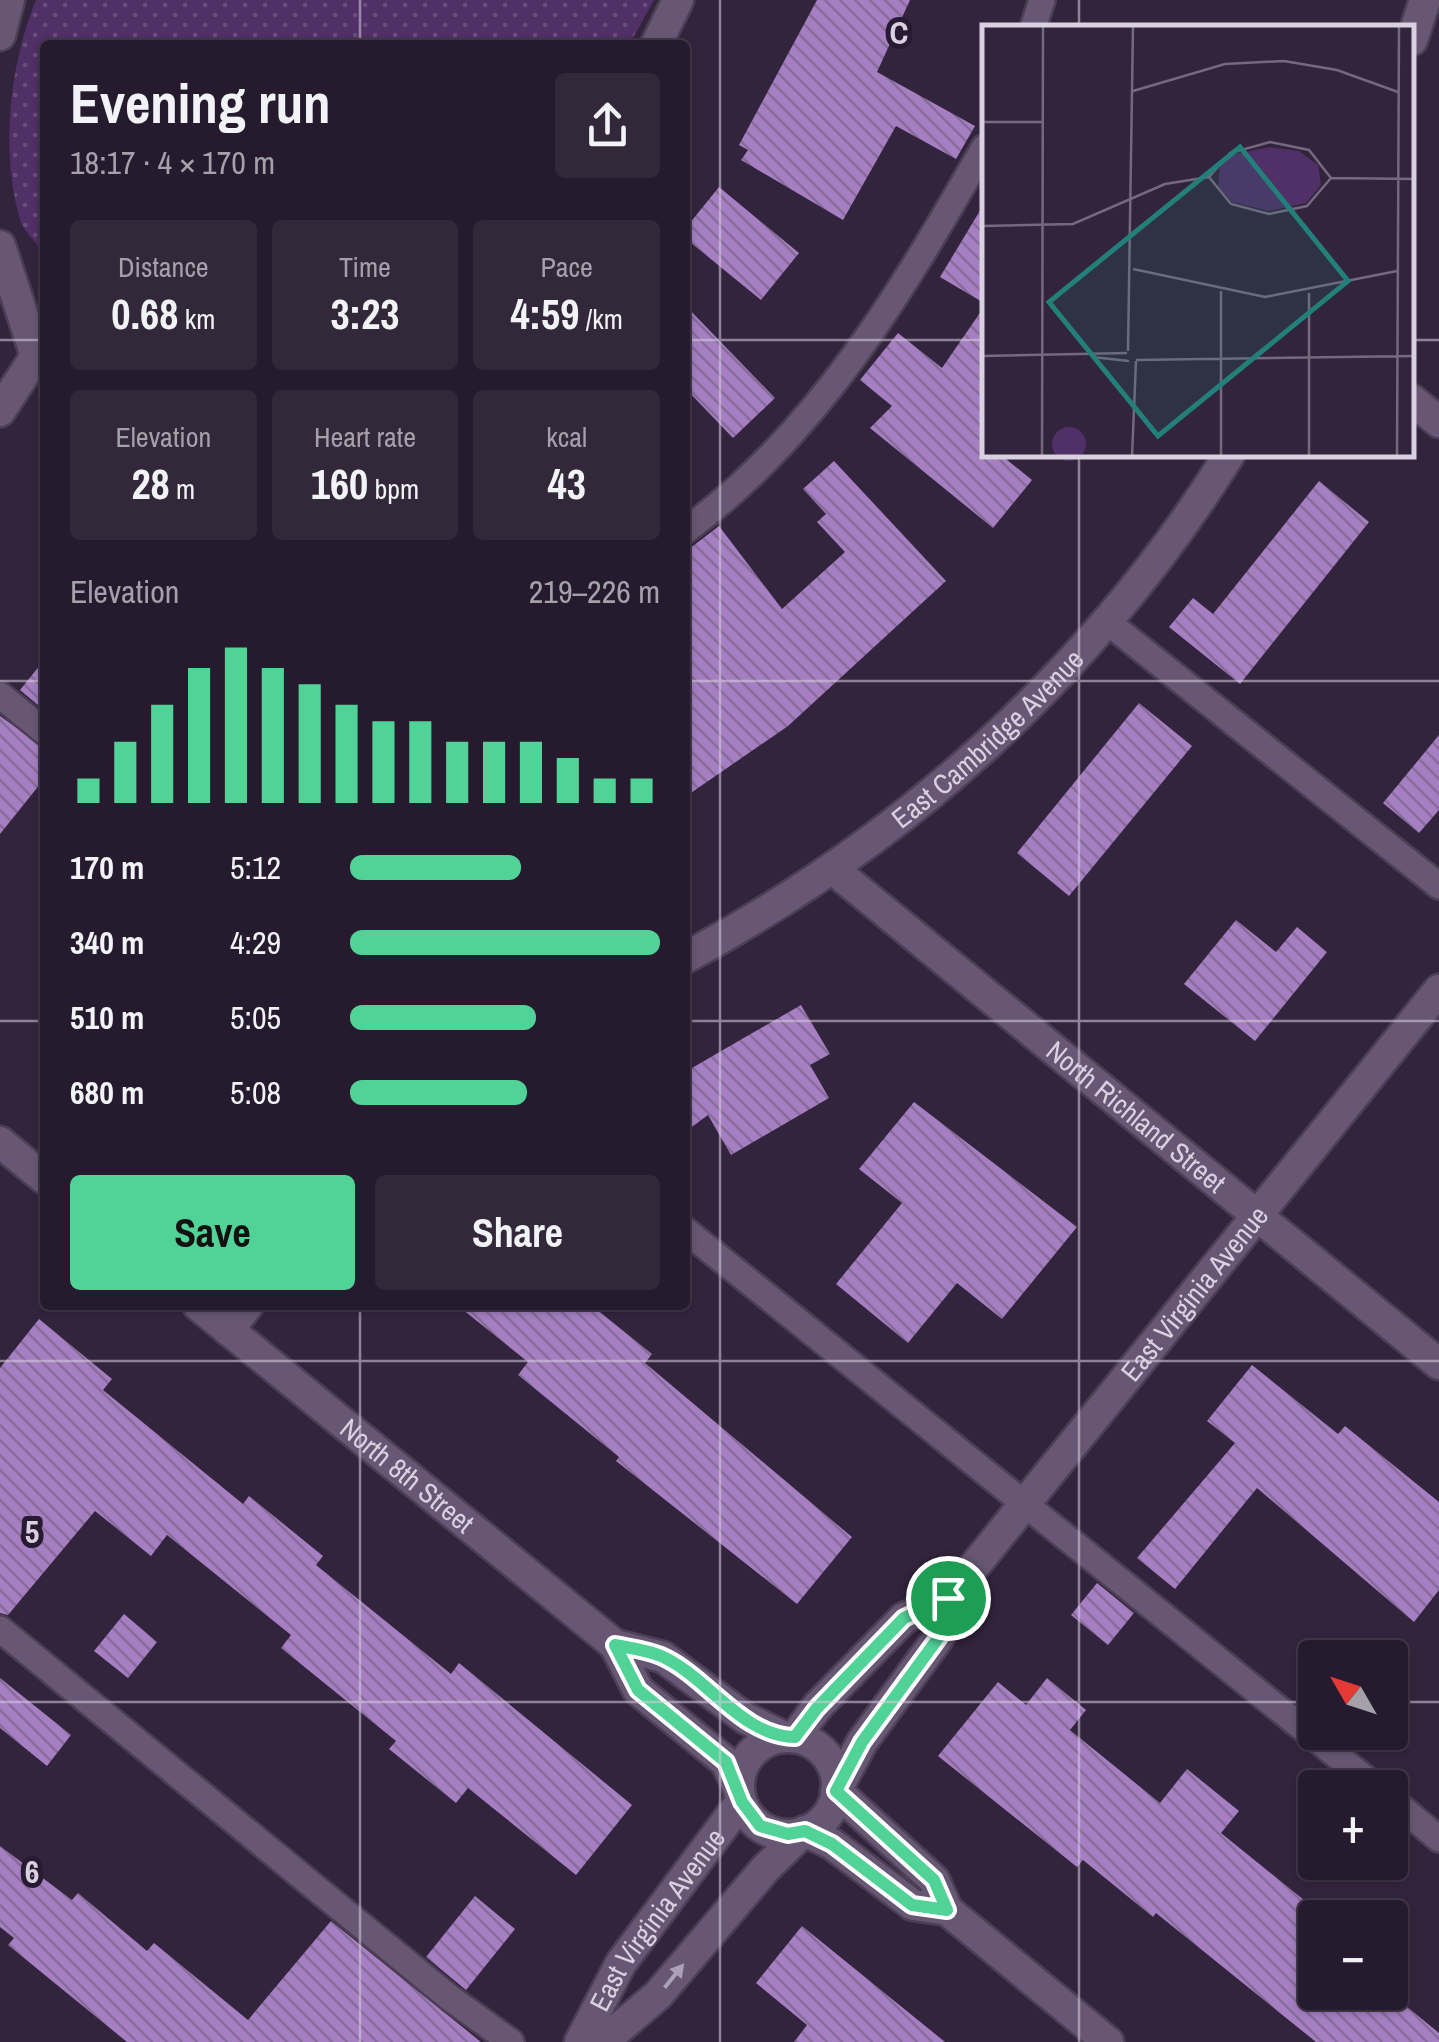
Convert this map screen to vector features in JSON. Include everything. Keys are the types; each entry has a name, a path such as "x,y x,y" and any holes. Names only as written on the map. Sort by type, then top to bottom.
{"street":[{"path":"0,35 10,0"},
{"path":"658,40 678,0"},
{"path":"1414,33 1424,0"},
{"path":"0,246 40,356 0,411"},
{"path":"1414,402 1439,422"},
{"name":"East Cambridge Avenue","path":"690,955 834,870 944,787 1032,703 1104,620 1227,458"},
{"name":"North Richland Street","path":"834,870 1439,1364"},
{"name":"East Virginia Avenue","path":"836,1790 862,1742 939,1637 948,1598 1439,990"},
{"path":"0,1142 40,1175"},
{"name":"North 8th Street","path":"204,1310 615,1645 638,1690 726,1762 740,1795"},
{"path":"228,1330 244,1310"},
{"name":"East Virginia Avenue","path":"790,1737 904,1618 948,1598"},
{"name":"North 8th Street","path":"615,1645 663,1657 746,1718 790,1737"},
{"path":"804,1832 826,1816 836,1790 829,1760 815,1744 790,1737 769,1740 746,1760 740,1795 749,1816 773,1833 804,1832 832,1844 912,1905 947,1910"},
{"path":"836,1790 934,1880 947,1910 1108,2042"},
{"name":"East Virginia Avenue","path":"580,2042 621,1962 740,1795"},
{"name":"East Virginia Avenue","path":"603,2042 658,1995 754,1882 804,1832"}],"lane":[{"path":"1034,25 1042,0"},
{"path":"690,527 766,460 825,400 881,322 982,151"},
{"path":"1104,620 1439,886"},
{"path":"0,695 40,728"},
{"path":"690,1234 1355,1770"},
{"path":"0,1629 450,1998 511,2042"},
{"path":"1408,1813 1439,1838"}],"shaded area":[{"path":"36,0 654,0 632,40 40,40 40,248 21,223 9,140 14,82"}],"building":[{"path":"817,0 910,0 877,72 975,126 956,159 896,126 843,220 741,160 748,150 739,145"},
{"path":"719,187 799,253 761,300 690,242 690,223"},
{"path":"982,207 982,302 940,277"},
{"path":"690,310 775,398 733,438 690,393"},
{"path":"982,310 982,458 1005,458 1032,480 993,528 870,428 892,406 860,380 898,333 942,368"},
{"path":"834,461 946,581 788,726 690,794 690,548 719,526 782,609 845,552 817,522 826,514 803,489"},
{"path":"1319,481 1369,522 1240,684 1169,627 1193,598 1213,614"},
{"path":"40,665 40,707 20,690"},
{"path":"1139,703 1192,746 1069,896 1017,853"},
{"path":"0,716 40,744 40,784 0,834"},
{"path":"1439,735 1439,810 1419,833 1383,803"},
{"path":"1236,920 1276,952 1297,927 1327,952 1255,1041 1184,984"},
{"path":"801,1005 830,1054 810,1065 829,1098 731,1155 708,1115 690,1128 690,1069"},
{"path":"914,1102 1077,1227 1002,1319 957,1283 908,1343 836,1284 902,1203 859,1169"},
{"path":"463,1310 597,1310 652,1354 645,1363 852,1537 797,1604 616,1461 619,1457 518,1375 528,1362"},
{"path":"39,1319 112,1379 103,1390 243,1504 249,1496 323,1556 316,1565 451,1674 459,1663 632,1805 576,1875 468,1788 456,1803 389,1749 396,1741 281,1648 291,1635 167,1535 151,1556 95,1511 8,1615 0,1613 0,1368"},
{"path":"1252,1365 1338,1434 1345,1426 1439,1502 1439,1590 1414,1622 1257,1488 1175,1589 1137,1558 1235,1443 1207,1421"},
{"path":"1097,1583 1134,1613 1108,1645 1071,1615"},
{"path":"124,1614 157,1642 128,1678 94,1651"},
{"path":"0,1678 71,1735 47,1766 0,1728"},
{"path":"1047,1678 1086,1710 1070,1730 1160,1803 1187,1769 1239,1811 1221,1833 1304,1900 1298,1900 1298,2010 1408,2008 1439,2033 1439,2042 1316,2042 1156,1913 1153,1917 1083,1860 1077,1867 938,1756 998,1682 1026,1705"},
{"path":"0,1846 72,1900 78,1893 147,1951 154,1943 248,2020 331,1921 481,2042 127,2042 8,1945 14,1938 0,1927"},
{"path":"475,1896 515,1929 466,1990 426,1957"},
{"path":"802,1926 945,2042 794,2042 807,2025 756,1983"}],"route":[{"path":"948,1598 939,1637 862,1742 836,1791 934,1880 947,1910 912,1905 832,1844 805,1831 773,1833 760,1826 749,1816 726,1762 638,1690 615,1645 663,1657 746,1718 784,1737 795,1737 817,1708 904,1618 948,1598"}]}
